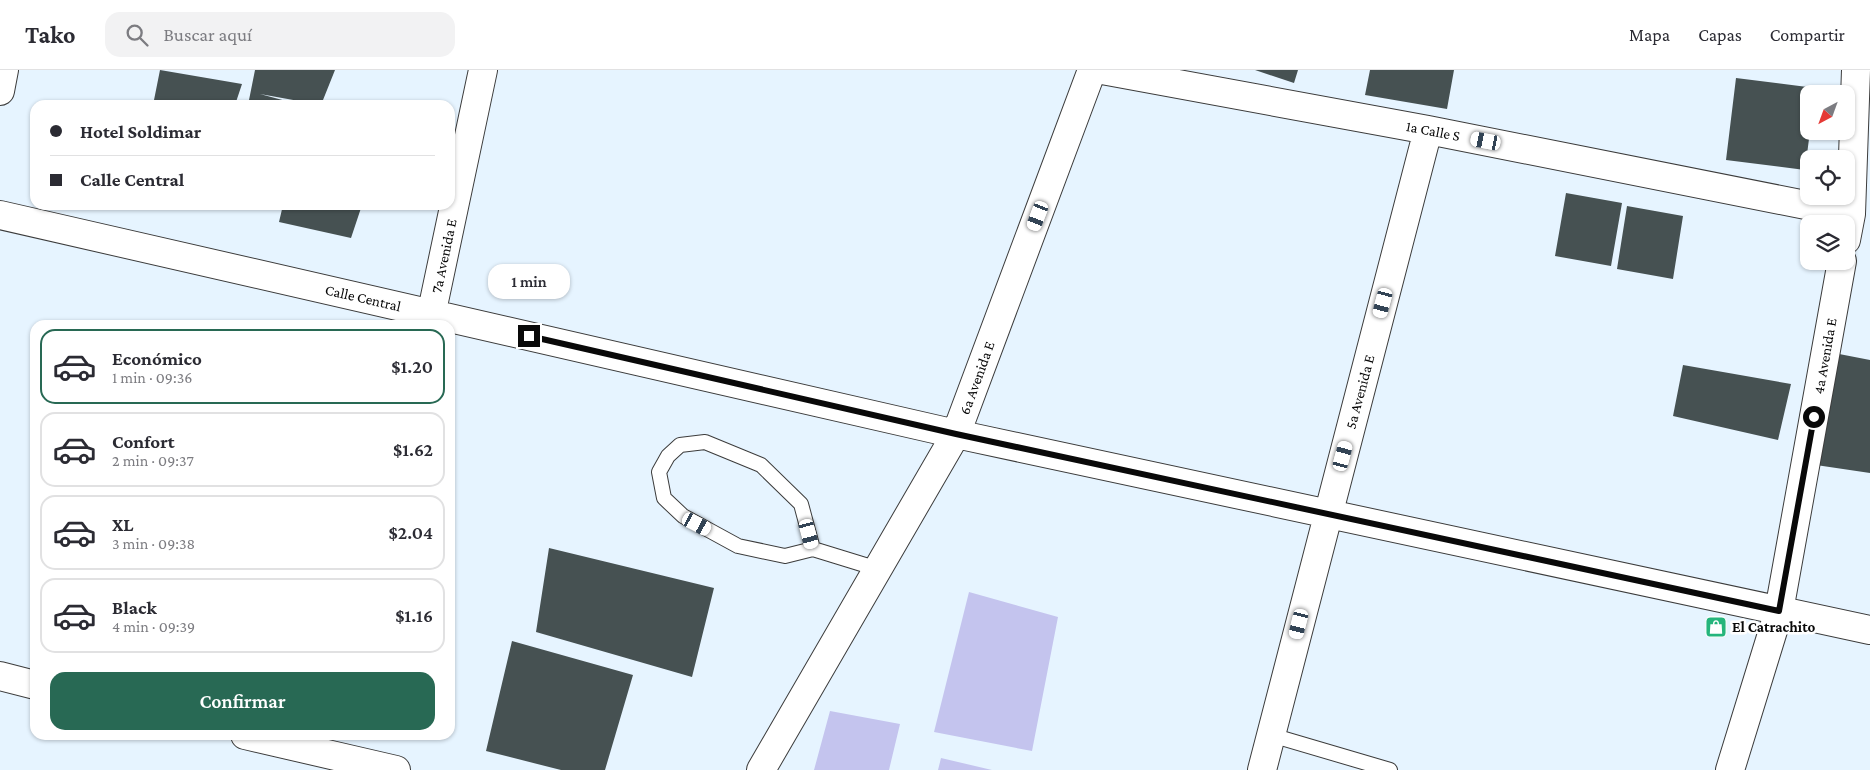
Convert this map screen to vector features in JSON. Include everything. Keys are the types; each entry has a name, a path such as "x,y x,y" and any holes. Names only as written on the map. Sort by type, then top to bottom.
{"street":[{"path":"0,91 4,70"},
{"name":"7a Avenida E","path":"455,204 483,70"},
{"name":"6a Avenida E","path":"761,770 956,434 1092,70"},
{"name":"1a Calle S","path":"1102,70 1428,130 1800,216"},
{"path":"1849,215 1856,70"},
{"name":"5a Avenida E","path":"1262,770 1428,130"},
{"name":"7a Avenida E","path":"431,319 454,210"},
{"name":"Calle Central","path":"0,215 431,319"},
{"name":"4a Avenida E","path":"1730,770 1779,611 1840,270"},
{"name":"Calle Central","path":"455,324 1870,630"},
{"path":"0,676 30,684"},
{"path":"289,740 325,744 396,770"}],"lane":[{"path":"813,549 801,504 761,465 705,442 680,445 668,456 659,472 664,498 683,516 738,546 786,556 813,549 878,569"},
{"path":"1271,735 1390,770"}],"shaded area":[{"path":"969,592 1058,617 1032,751 934,732"},
{"path":"830,711 900,724 889,770 814,770"},
{"path":"941,758 992,770 938,770"}],"building":[{"path":"160,70 242,84 237,100 154,100"},
{"path":"255,70 335,70 323,100 293,100 260,94 282,100 249,100"},
{"path":"1255,70 1298,70 1294,83"},
{"path":"1370,70 1454,70 1447,109 1365,95"},
{"path":"1736,78 1800,86 1800,140 1809,140 1808,150 1800,150 1800,169 1726,160"},
{"path":"1566,193 1622,203 1611,266 1555,256"},
{"path":"1627,206 1683,216 1673,279 1617,269"},
{"path":"282,210 360,210 351,238 279,222"},
{"path":"1834,353 1870,360 1870,473 1816,465"},
{"path":"1683,365 1791,384 1778,440 1673,416"},
{"path":"549,548 714,588 692,677 536,632"},
{"path":"512,641 633,675 605,770 561,770 486,751"}],"place":[{"name":"El Catrachito","path":"1716,627"}],"route":[{"path":"529,336 956,434 1779,611 1814,417"}]}
